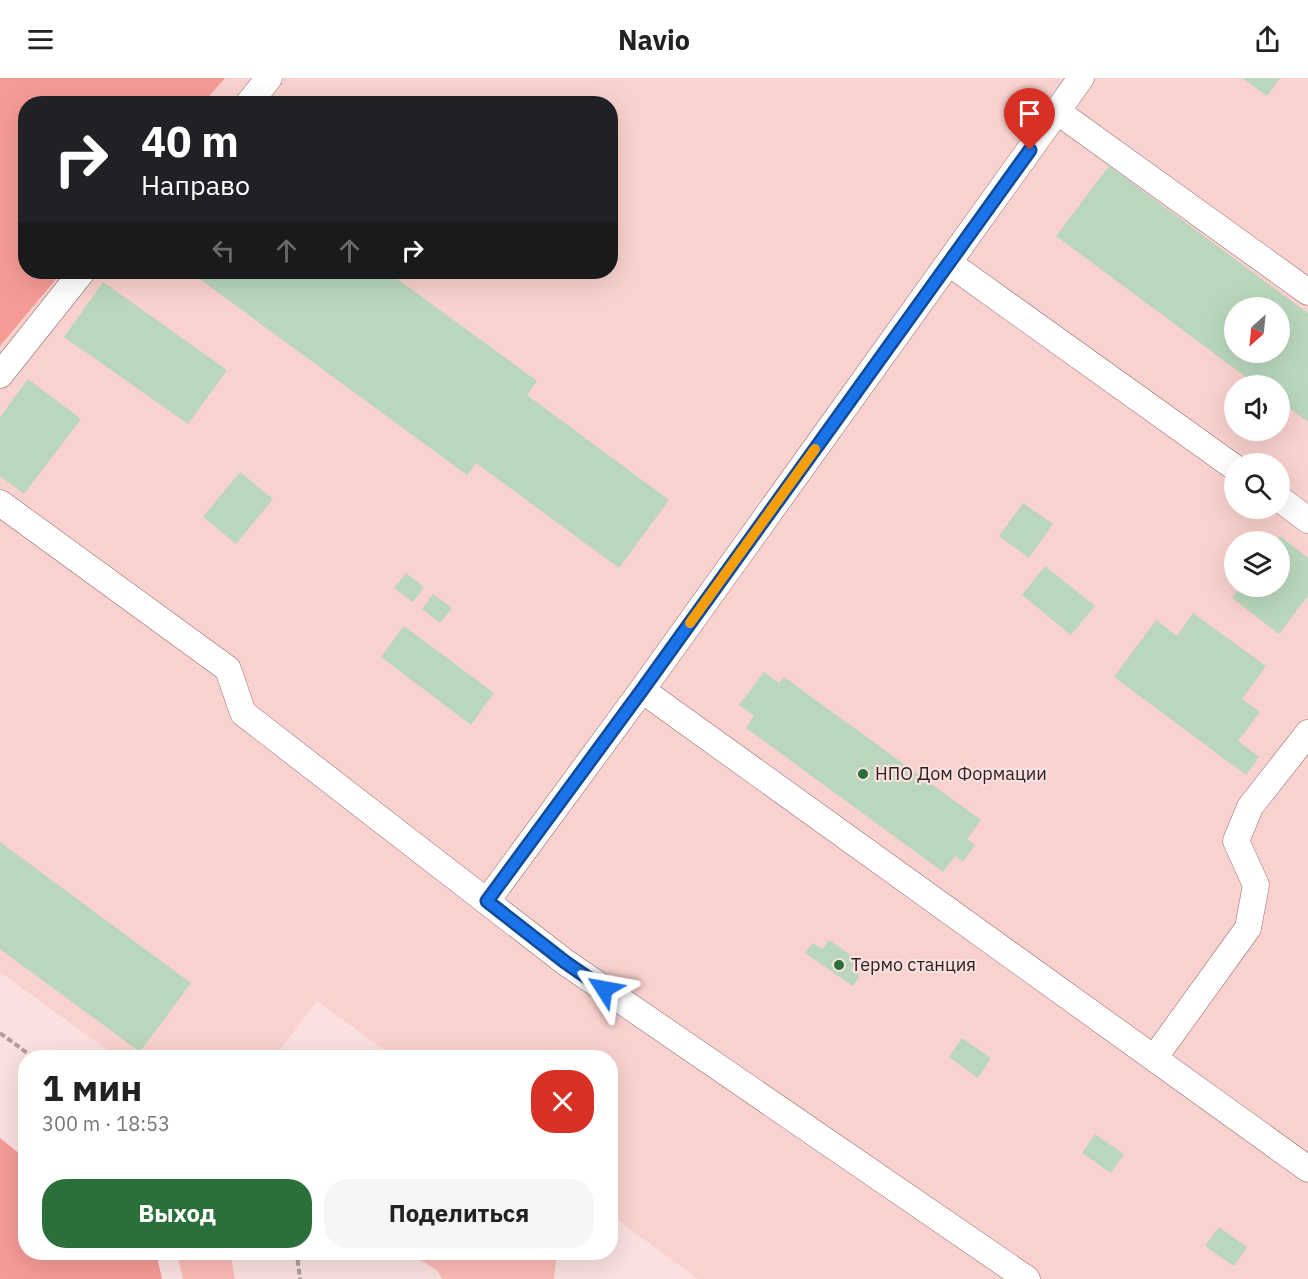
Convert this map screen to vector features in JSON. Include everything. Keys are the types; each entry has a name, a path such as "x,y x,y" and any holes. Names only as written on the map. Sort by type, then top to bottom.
{"lane":[{"path":"254,96 269,78"},
{"path":"487,901 642,690 1081,78"},
{"path":"1058,112 1308,292"},
{"path":"949,263 1224,460"},
{"path":"0,375 76,279"},
{"path":"0,503 228,669 243,713 565,962 1028,1279"},
{"path":"1290,507 1308,520"},
{"path":"642,690 1308,1169"},
{"path":"1155,1057 1248,928 1256,885 1236,841 1250,807 1308,733"}],"path":[{"path":"0,1033 23,1050"},
{"path":"298,1260 300,1279"}],"shaded area":[{"path":"0,78 1308,78 1308,1279 698,1279 618,1220 618,1050 384,1050 317,1001 280,1050 107,1050 0,972"},
{"path":"0,78 225,78 209,96 18,96 18,279 56,279 0,346"},
{"path":"0,1138 18,1152 18,1260 158,1260 162,1279 0,1279"},
{"path":"179,1260 231,1260 235,1279 183,1279"},
{"path":"420,1260 556,1260 554,1279 442,1279 437,1270"}],"building":[{"path":"1242,78 1280,78 1267,96"},
{"path":"1109,166 1286,297 1224,297 1224,361 1056,236"},
{"path":"200,279 398,279 537,381 527,395 669,500 619,568 476,463 467,475"},
{"path":"103,282 227,370 188,424 64,337"},
{"path":"1290,300 1308,313 1308,422 1290,408 1290,375 1243,375 1227,363 1290,363"},
{"path":"28,379 81,419 24,494 0,476 0,417"},
{"path":"240,472 273,499 236,544 203,517"},
{"path":"1023,503 1053,524 1029,558 999,536"},
{"path":"1290,544 1308,558 1308,596 1279,634 1232,598 1290,597"},
{"path":"1045,566 1095,606 1071,635 1022,595"},
{"path":"406,573 424,587 413,602 394,588"},
{"path":"433,594 452,608 440,623 422,609"},
{"path":"1193,613 1266,666 1242,699 1260,712 1238,741 1259,757 1246,775 1114,677 1156,620 1177,636"},
{"path":"404,626 494,693 471,725 381,657"},
{"name":"НПО Дом Формации","path":"764,672 779,683 784,677 981,820 967,839 975,845 963,862 955,856 943,872 746,728 754,716 739,705"},
{"path":"0,842 191,983 141,1050 137,1050 0,949"},
{"name":"Термо станция","path":"829,940 858,960 851,970 860,976 853,986 805,953 813,943 822,949"},
{"path":"962,1038 991,1058 978,1078 949,1057"},
{"path":"1095,1134 1124,1154 1111,1173 1082,1153"},
{"path":"1219,1227 1247,1247 1234,1266 1205,1246"}],"slow traffic":[{"path":"690,623 815,449"}],"place":[{"name":"НПО Дом Формации","path":"863,774"},
{"name":"Термо станция","path":"839,965"}],"route":[{"path":"604,989 565,962 487,901 642,690 1030,150"}]}
